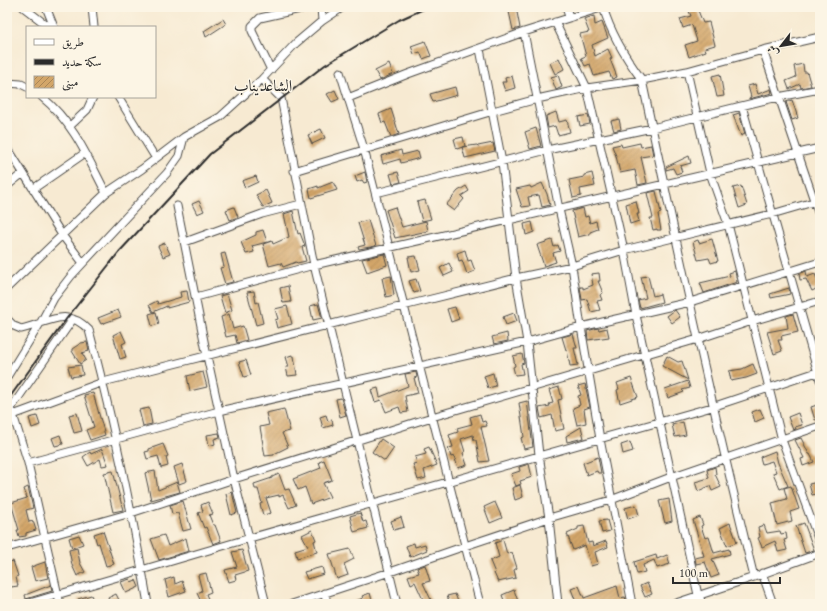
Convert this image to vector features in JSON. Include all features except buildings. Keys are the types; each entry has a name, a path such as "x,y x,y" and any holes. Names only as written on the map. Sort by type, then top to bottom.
{"street":[{"path":"23,7 48,26"},
{"path":"46,7 54,26"},
{"path":"92,7 94,26"},
{"path":"271,70 252,31 252,26 260,18 309,7"},
{"path":"321,7 322,21"},
{"path":"7,288 106,193 142,169 184,137 220,117 262,79 296,43 322,21 343,7"},
{"path":"566,7 569,17"},
{"path":"348,98 408,74 524,32 603,7 609,26 618,44 642,80 712,407 754,577"},
{"path":"555,22 587,88 600,139 671,478 698,595 702,604"},
{"path":"524,32 559,209 572,266 588,372 611,500 632,604"},
{"path":"294,171 492,111 537,99 587,88 642,80 687,71 763,50 820,37"},
{"path":"480,49 502,162 516,278 527,342 558,604"},
{"path":"763,50 778,97 817,201 820,218"},
{"path":"687,71 710,173 728,224 782,440 820,544"},
{"path":"340,72 376,193 403,306 480,604"},
{"path":"262,79 281,98 294,171 314,265 397,604"},
{"path":"7,84 21,84 26,86"},
{"path":"376,193 547,150 652,128 778,97 820,89"},
{"path":"43,98 53,106 70,126 106,193"},
{"path":"70,126 87,110 93,98"},
{"path":"119,98 156,157"},
{"path":"742,106 772,214 819,372 820,380"},
{"path":"7,377 54,298 83,262 167,173 179,156 184,137"},
{"path":"7,147 62,235 83,262"},
{"path":"196,297 314,265 820,148"},
{"path":"33,189 85,153"},
{"path":"7,186 23,173"},
{"path":"10,412 103,382 516,278 572,266 624,250 772,214 817,201"},
{"path":"184,242 262,214 301,204"},
{"path":"177,206 207,356 234,479 266,604"},
{"path":"28,463 219,411 527,342 581,327 690,302 820,262"},
{"path":"7,548 131,513 432,417 698,339 752,320 820,300"},
{"path":"7,318 14,326 21,329 58,317 73,319 83,324 89,330 116,438 148,604"},
{"path":"10,412 73,319"},
{"path":"26,604 250,538 712,407 769,387 819,372"},
{"path":"10,412 28,463 60,604"},
{"path":"292,604 549,518 611,500 820,426"},
{"path":"673,604 820,553"},
{"path":"762,573 773,604"},
{"path":"324,593 328,604"}],"railway":[{"path":"7,401 67,318 119,252 210,154 325,65 399,20 428,7"}],"district":[{"name":"الشاعديناب","path":"263,85"}]}
